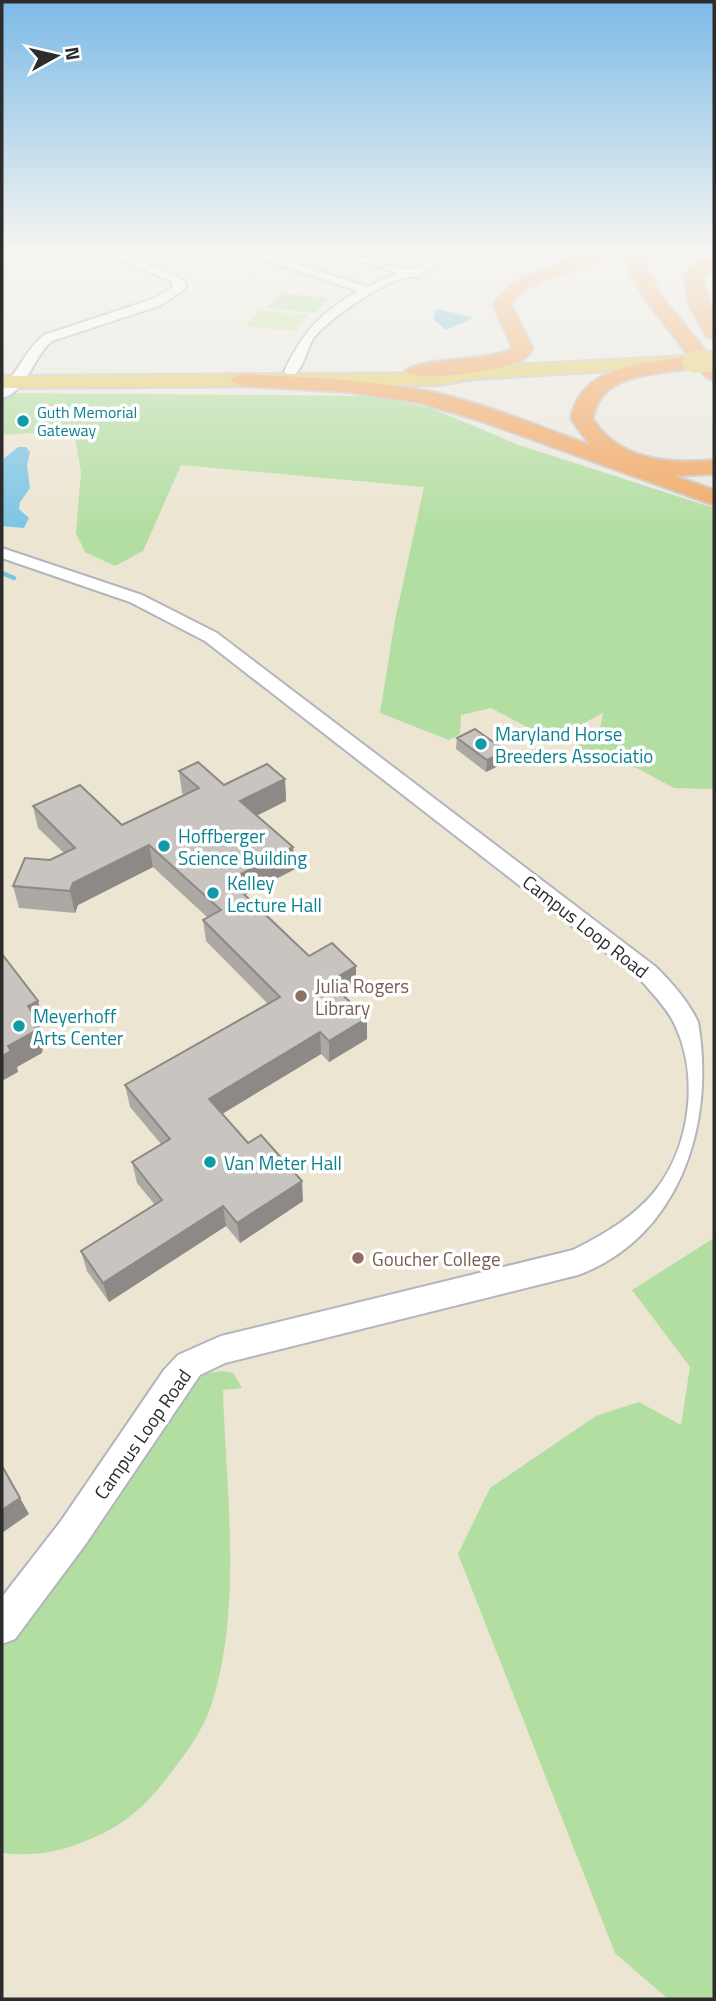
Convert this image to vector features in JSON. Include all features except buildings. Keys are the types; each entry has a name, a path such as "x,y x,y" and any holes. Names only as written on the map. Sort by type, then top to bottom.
{"highway":[{"path":"415,371 502,362 517,355 523,348 521,343"},
{"path":"685,343 714,385"},
{"path":"694,357 618,377 596,388 583,403 582,419 586,427 610,449 644,464 677,469 714,467"},
{"path":"694,357 714,374"},
{"path":"474,373 460,384 460,395 473,408 489,416"},
{"path":"241,380 400,393 489,416 714,498"}],"main road":[{"path":"694,357 714,361"},
{"path":"8,380 291,372 474,373 654,367"},
{"path":"8,380 439,379 474,373"}],"street":[{"path":"6,409 17,390 8,380 42,343"},
{"path":"291,372 305,343"},
{"name":"Campus Loop Road","path":"2,554 134,596 182,618 219,643 648,973 672,999 687,1024 698,1051 703,1083 702,1117 694,1150 675,1183 648,1218 612,1244 578,1262 221,1349 188,1365 73,1533 2,1626"}],"shaded area":[{"name":"Goucher College","path":"2,393 338,395 399,405 714,518 714,1999 2,1999"}],"green space":[{"path":"2,393 374,396 431,408 519,445 714,508 714,789 674,788 637,768 576,754 575,746 598,738 603,713 552,740 491,708 461,715 460,734 449,740 380,713 395,620 424,487 181,465 143,551 115,566 85,552 76,533 81,472 75,437 33,433 2,435"},
{"path":"714,1238 714,1999 668,1999 615,1953 458,1554 490,1488 596,1416 639,1402 681,1425 690,1367 632,1290"},
{"path":"222,1371 233,1373 242,1388 223,1390 230,1590 221,1669 208,1715 182,1759 164,1782 144,1804 121,1823 86,1841 59,1850 32,1854 2,1853 2,1648 181,1398 204,1374"}],"water":[{"path":"18,447 26,447 30,452 27,465 30,488 20,502 19,509 29,518 24,528 2,526 2,460"}],"waterway":[{"path":"2,573 14,578"}],"place":[{"name":"Guth Memorial Gateway","path":"23,421"},
{"name":"Maryland Horse Breeders Associatio","path":"481,744"},
{"name":"Hoffberger Science Building","path":"164,846"},
{"name":"Kelley Lecture Hall","path":"213,893"},
{"name":"Julia Rogers Library","path":"301,996"},
{"name":"Meyerhoff Arts Center","path":"19,1026"},
{"name":"Van Meter Hall","path":"210,1162"},
{"name":"Goucher College","path":"358,1258"}]}
